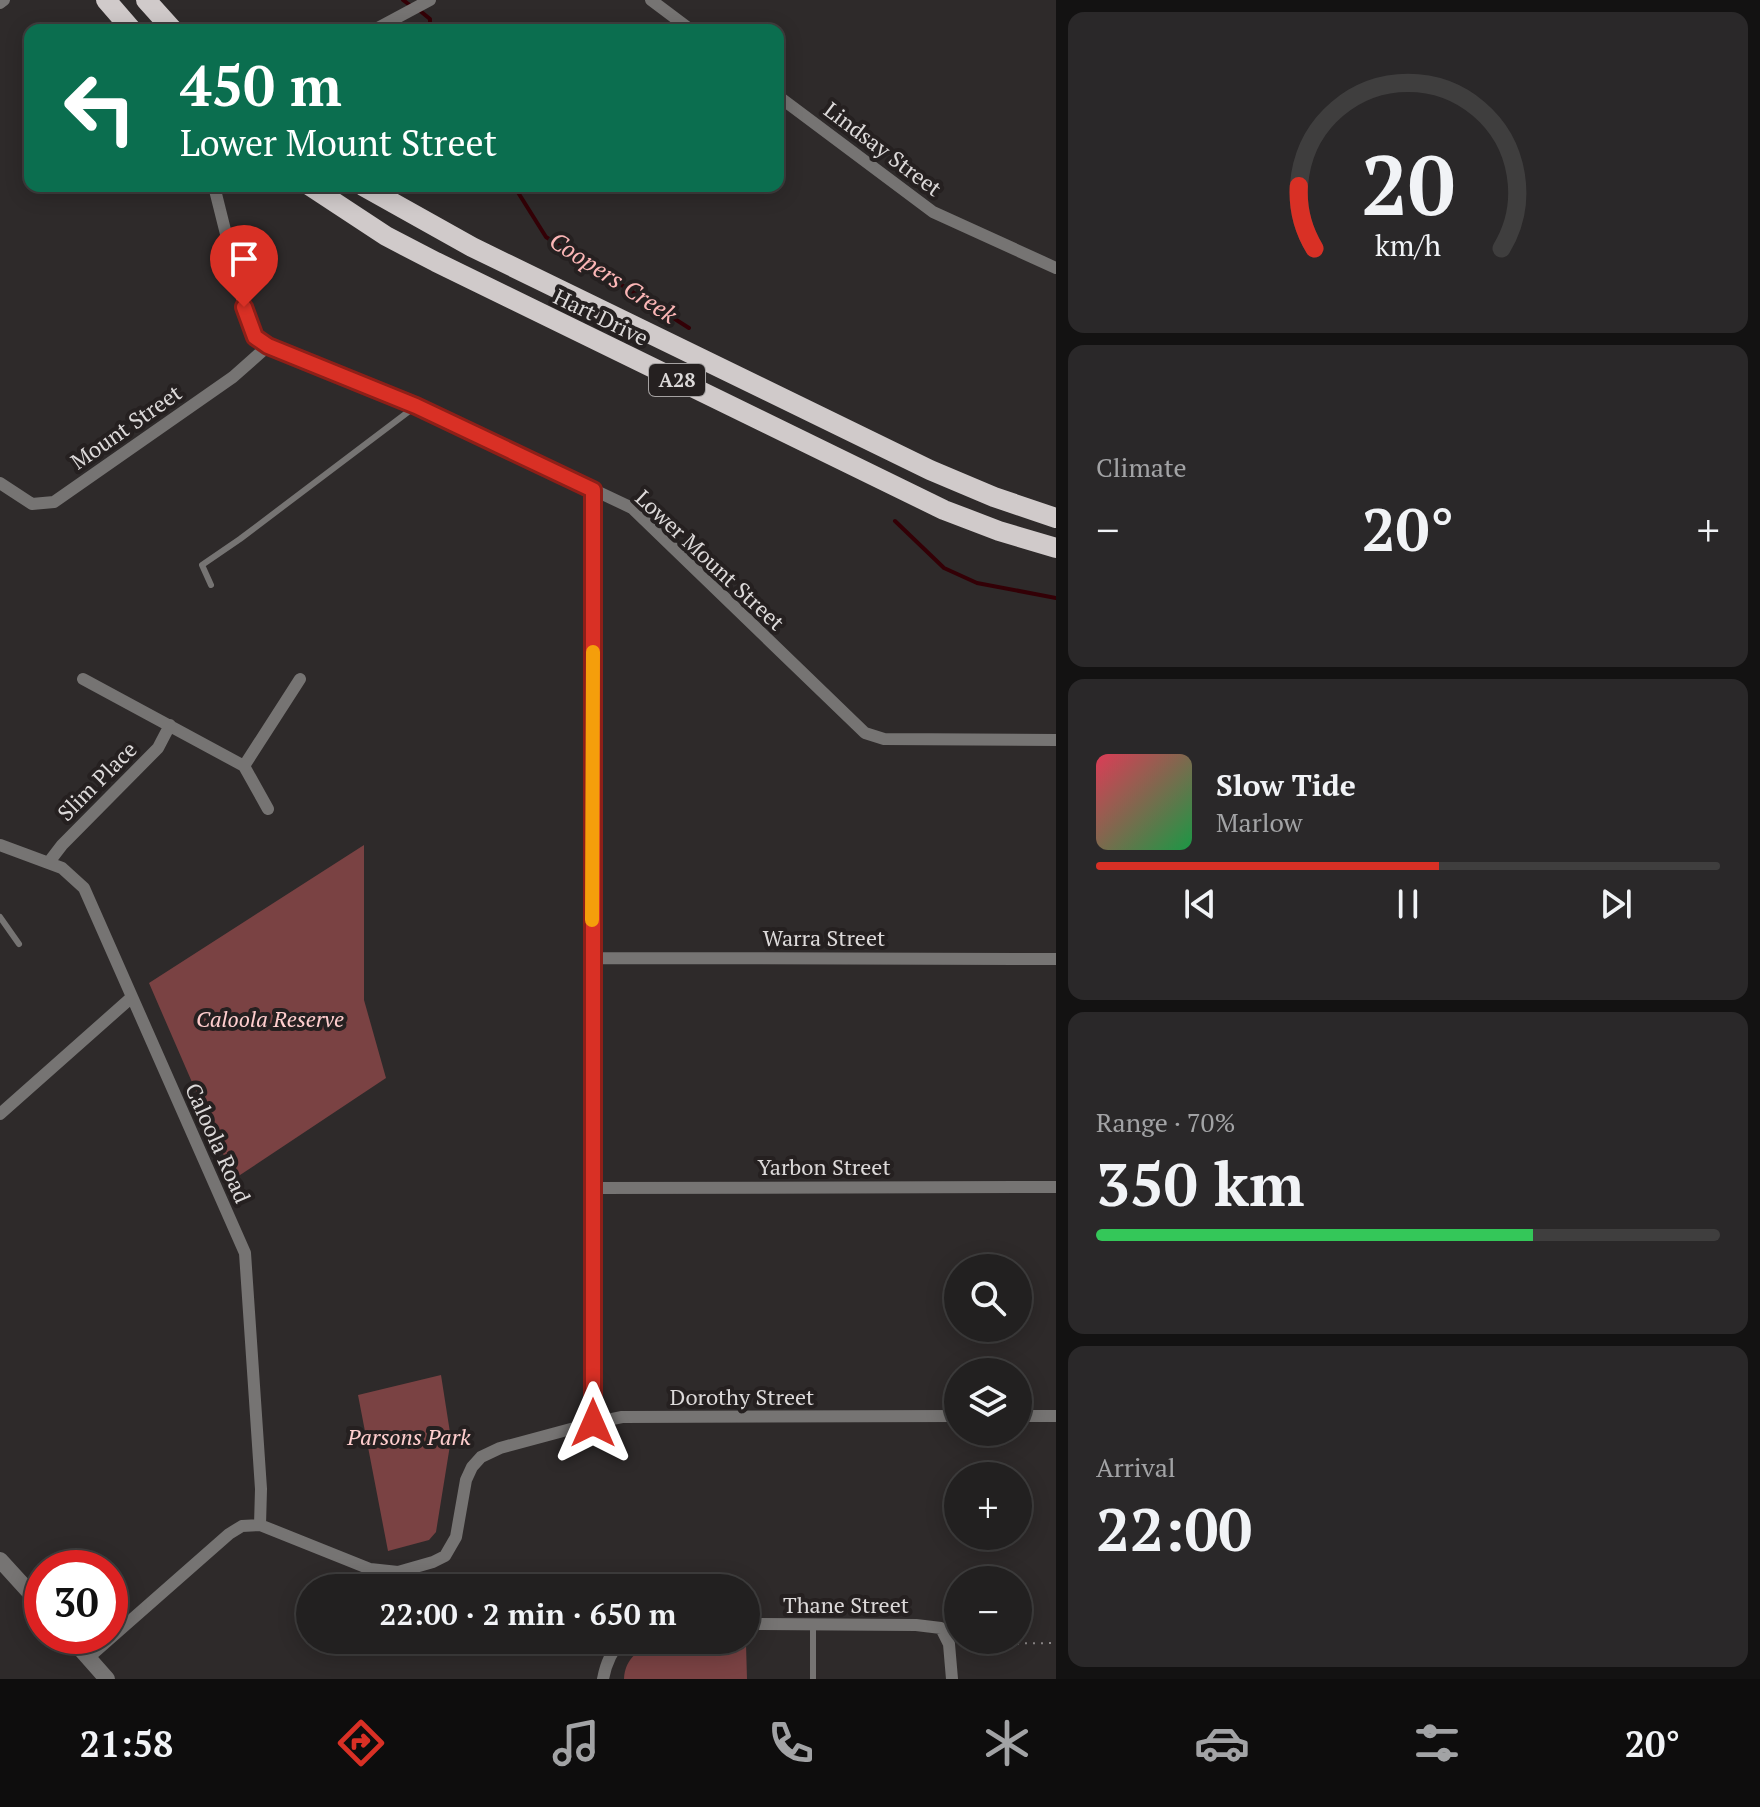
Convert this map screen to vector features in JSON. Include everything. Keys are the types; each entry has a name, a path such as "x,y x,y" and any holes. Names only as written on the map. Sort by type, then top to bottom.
{"highway":[{"path":"106,0 127,24"},
{"path":"146,0 168,24"},
{"name":"Hart Drive","path":"319,192 386,236 436,262 944,510 1056,548"},
{"name":"Hart Drive","path":"374,192 472,247 915,463 994,497 1056,518"}],"street":[{"path":"651,0 683,24"},
{"path":"385,24 427,2"},
{"name":"Lindsay Street","path":"784,100 933,212 1056,268"},
{"path":"216,192 249,326 255,337 268,346"},
{"name":"Lower Mount Street","path":"268,346 416,406 632,508 865,733 884,739 1056,740"},
{"name":"Mount Street","path":"0,483 32,504 54,502 233,377 268,346"},
{"path":"593,490 593,1423"},
{"name":"Slim Place","path":"83,679 244,766"},
{"path":"268,809 244,766 300,679"},
{"name":"Slim Place","path":"49,862 158,748 170,725"},
{"name":"Caloola Road","path":"0,845 62,868 84,888 245,1253 261,1489 260,1525"},
{"name":"Warra Street","path":"592,958 1056,959"},
{"path":"0,1114 132,997"},
{"name":"Yarbon Street","path":"592,1188 1056,1187"},
{"name":"Dorothy Street","path":"260,1525 370,1569 398,1572 445,1556 452,1547 466,1480 472,1467 481,1457 500,1448 622,1417 944,1416"},
{"path":"1032,1416 1056,1416"},
{"path":"88,1658 229,1534 242,1526 260,1525"},
{"path":"0,1560 24,1586"},
{"name":"Thane Street","path":"760,1624 916,1625 941,1628 944,1634"},
{"path":"85,1654 107,1679"},
{"path":"603,1679 611,1654"},
{"path":"950,1654 952,1679"}],"lane":[{"path":"211,585 202,565 416,406"},
{"path":"0,917 19,944"},
{"path":"813,1625 813,1679"}],"path":[{"path":"1032,1643 1056,1643"}],"green space":[{"name":"Caloola Reserve","path":"364,845 364,1000 386,1078 234,1179 149,983"},
{"name":"Parsons Park","path":"441,1375 451,1439 436,1532 429,1540 388,1551 358,1395"},
{"path":"746,1654 747,1679 624,1679 627,1665 635,1655"}],"waterway":[{"name":"Coopers Creek","path":"403,0 411,6"},
{"name":"Coopers Creek","path":"419,10 430,19 430,24"},
{"name":"Coopers Creek","path":"518,192 546,237 689,328"},
{"name":"Coopers Creek","path":"895,521 944,568 977,583 1056,598"}],"slow traffic":[{"path":"592,920 593,652"}],"route":[{"path":"244,307 255,337 268,346 416,406 593,490 593,1423"}]}
